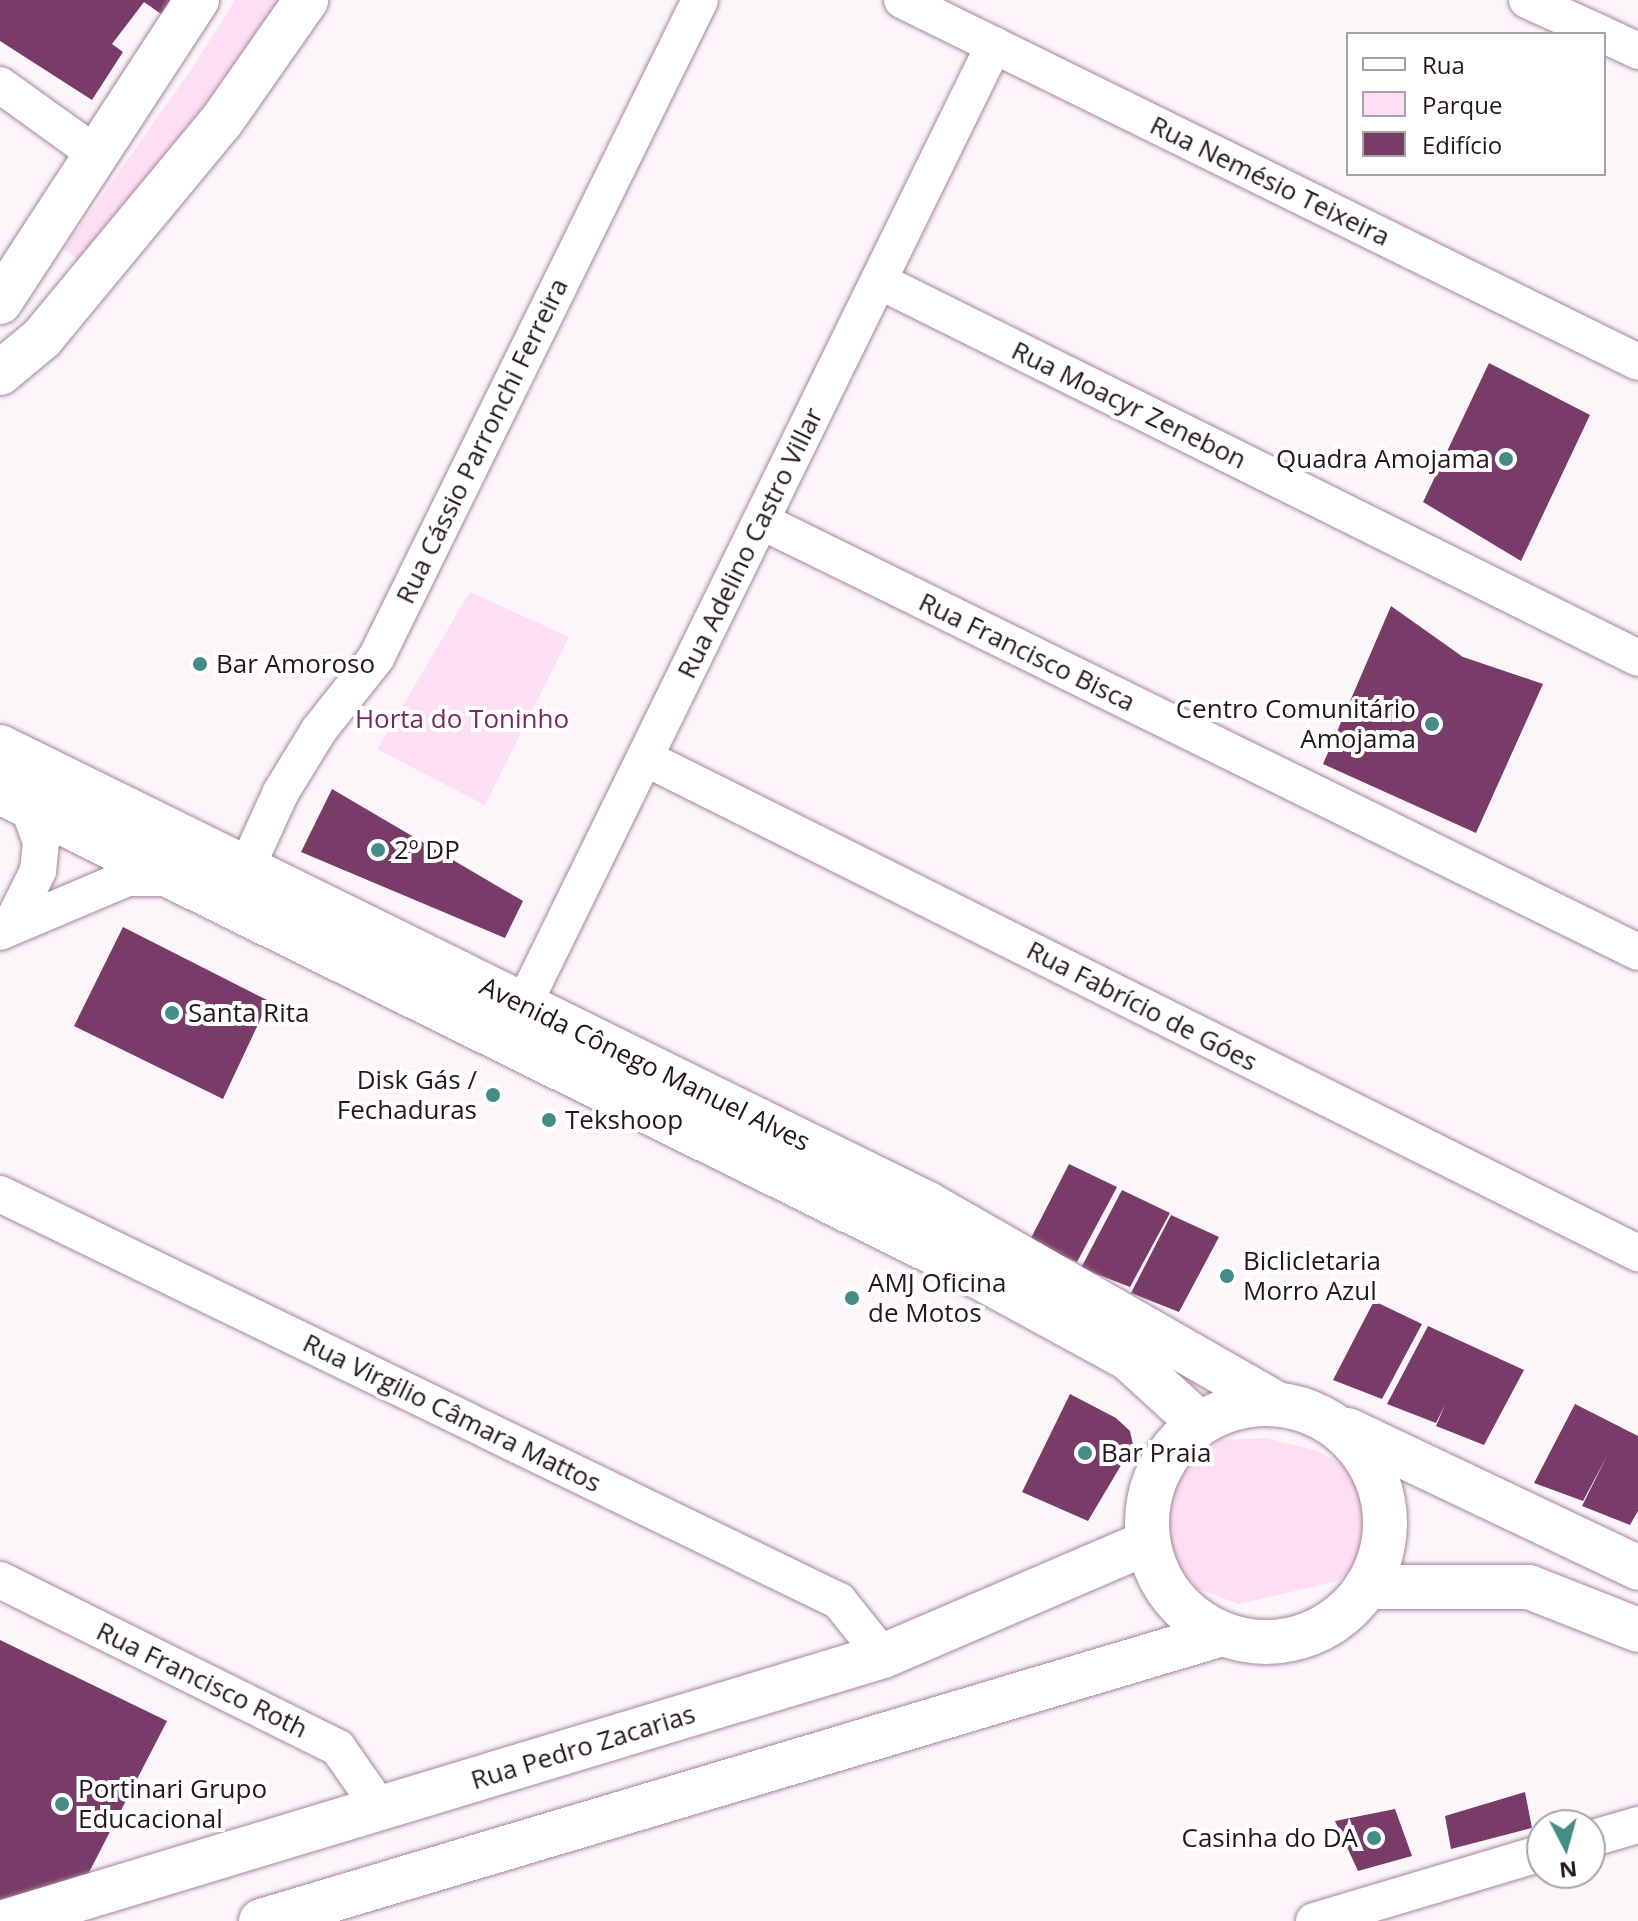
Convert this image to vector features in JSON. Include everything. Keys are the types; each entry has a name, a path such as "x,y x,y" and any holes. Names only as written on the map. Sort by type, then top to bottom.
{"street":[{"path":"0,302 197,0"},
{"path":"0,373 42,338 221,122 306,0"},
{"name":"Rua Cássio Parronchi Ferreira","path":"245,871 281,792 319,730 376,658 700,0"},
{"name":"Rua Nemésio Teixeira","path":"902,0 1638,362"},
{"path":"1537,2 1599,32"},
{"path":"1606,35 1638,51"},
{"name":"Rua Adelino Castro Villar","path":"515,1022 994,45"},
{"path":"0,85 96,154"},
{"name":"Rua Moacyr Zenebon","path":"879,281 1638,658"},
{"name":"Rua Francisco Bisca","path":"761,521 1638,952"},
{"name":"Avenida Cônego Manuel Alves","path":"0,747 245,871 301,894 515,1022 1128,1358 1199,1423"},
{"name":"Rua Fabrício de Góes","path":"645,758 1638,1253"},
{"path":"5,930 38,871 41,842 14,799"},
{"name":"Avenida Cônego Manuel Alves","path":"14,799 174,878 515,1022 928,1204 1296,1409 1638,1568"},
{"path":"5,930 127,878 174,878"},
{"name":"Rua Virgilio Câmara Mattos","path":"0,1194 839,1601 883,1656"},
{"path":"1236,1407 1296,1409 1350,1438 1374,1470 1385,1509 1383,1550 1366,1587 1339,1617 1303,1636 1263,1642 1222,1634 1187,1613 1161,1582 1147,1543 1147,1509 1155,1476 1173,1446 1199,1423 1236,1407"},
{"name":"Rua Pedro Zacarias","path":"7,1921 883,1656 1147,1543"},
{"name":"Rua Francisco Roth","path":"0,1580 338,1748 380,1808"},
{"path":"1366,1587 1529,1587 1636,1627"},
{"path":"261,1921 1222,1634"},
{"path":"1606,1834 1638,1825"},
{"path":"1314,1921 1526,1858"}],"green space":[{"path":"235,0 281,0 85,268 65,248 193,67"},
{"name":"Horta do Toninho","path":"470,592 569,637 485,805 377,749"},
{"path":"1266,1438 1318,1451 1349,1469 1369,1510 1370,1547 1338,1581 1239,1604 1198,1589 1172,1557 1160,1523 1177,1481 1220,1440"}],"building":[{"path":"0,0 177,0 164,16 144,2 112,44 123,52 92,100 0,41"},
{"name":"Quadra Amojama","path":"1489,363 1590,415 1521,561 1423,502"},
{"name":"Centro Comunitário Amojama","path":"1391,606 1463,657 1543,684 1476,833 1323,764"},
{"path":"332,789 523,901 505,938 301,852"},
{"name":"Santa Rita","path":"123,927 269,1001 223,1099 74,1026"},
{"path":"1069,1164 1117,1187 1077,1262 1029,1242"},
{"path":"1122,1190 1170,1213 1130,1287 1081,1268"},
{"path":"1171,1215 1219,1237 1179,1312 1131,1293"},
{"path":"1374,1301 1422,1324 1382,1399 1333,1380"},
{"path":"1428,1326 1524,1370 1484,1445 1436,1426 1445,1405 1436,1423 1387,1404"},
{"name":"Bar Praia","path":"1070,1394 1116,1418 1130,1431 1133,1445 1088,1521 1022,1492"},
{"path":"1575,1404 1638,1436 1638,1511 1630,1525 1582,1506 1607,1456 1583,1501 1534,1483"},
{"name":"Portinari Grupo Educacional","path":"0,1640 167,1721 81,1888 0,1913"},
{"path":"1525,1792 1528,1809 1526,1830 1451,1849 1445,1816"},
{"name":"Casinha do DA","path":"1395,1809 1412,1856 1358,1871 1335,1821"}],"place":[{"name":"Quadra Amojama","path":"1506,459"},
{"name":"Bar Amoroso","path":"200,664"},
{"name":"Centro Comunitário Amojama","path":"1432,724"},
{"name":"2º DP","path":"378,850"},
{"name":"Santa Rita","path":"172,1013"},
{"name":"Disk Gás / Fechaduras","path":"493,1095"},
{"name":"Tekshoop","path":"549,1120"},
{"name":"Biclicletaria Morro Azul","path":"1227,1276"},
{"name":"AMJ Oficina de Motos","path":"852,1298"},
{"name":"Bar Praia","path":"1085,1453"},
{"name":"Portinari Grupo Educacional","path":"62,1804"},
{"name":"Casinha do DA","path":"1374,1838"}]}
